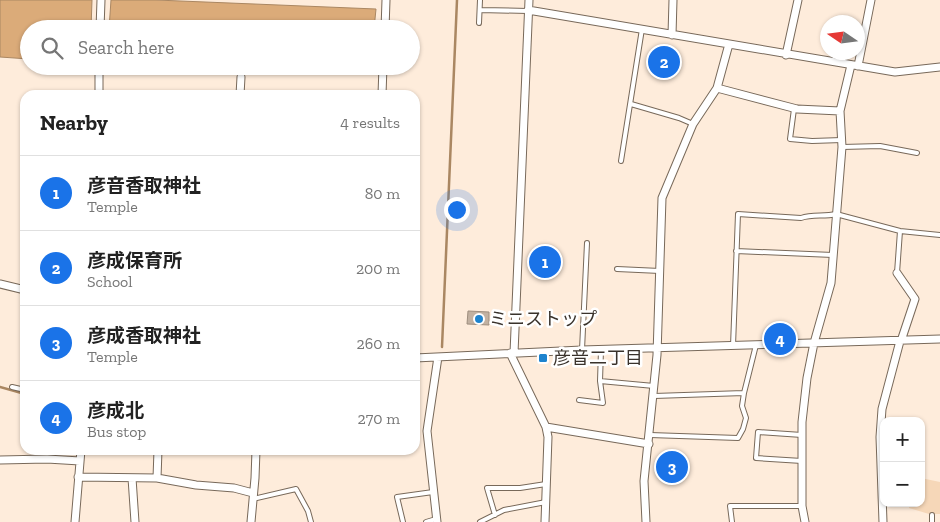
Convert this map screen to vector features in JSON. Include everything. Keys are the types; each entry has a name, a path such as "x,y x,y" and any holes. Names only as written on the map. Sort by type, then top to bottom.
{"street":[{"path":"100,20 101,0"},
{"path":"385,20 386,0"},
{"path":"529,0 512,353 546,427 548,437 545,522"},
{"path":"672,35 673,0"},
{"path":"786,55 798,0"},
{"path":"805,522 802,506 802,435 806,378 831,283 842,143 840,111 855,65 871,0"},
{"path":"528,11 895,72 940,67"},
{"path":"646,522 644,481 654,396 662,198 693,124 717,88 729,44"},
{"path":"99,75 99,90"},
{"path":"382,90 383,75"},
{"path":"240,90 241,77"},
{"path":"717,88 794,108 815,111 840,111"},
{"path":"883,522 880,437 882,409 900,341 915,299 897,273"},
{"path":"0,284 20,289"},
{"path":"420,358 582,350 940,339"},
{"path":"436,520 427,431 438,357"},
{"path":"546,427 649,444"},
{"path":"75,522 81,455"},
{"path":"157,478 158,455"},
{"path":"251,522 256,455"},
{"path":"0,460 47,459 80,461"},
{"path":"78,478 157,478 196,485 234,488 253,496"},
{"path":"132,478 135,522"}],"lane":[{"path":"479,23 480,0"},
{"path":"480,10 528,11"},
{"path":"621,161 642,29"},
{"path":"630,104 693,124"},
{"path":"794,108 790,139 880,146 917,153"},
{"path":"733,346 738,214 801,218 809,215 829,216 836,214 900,231 940,234"},
{"path":"897,273 900,231"},
{"path":"582,350 587,243"},
{"path":"736,252 834,255"},
{"path":"617,269 660,271"},
{"path":"650,435 738,438 746,418 742,406 756,345"},
{"path":"579,400 603,403 600,381 601,350"},
{"path":"600,381 654,386"},
{"path":"12,387 20,389"},
{"path":"654,396 744,393"},
{"path":"802,435 758,432 756,458 802,462"},
{"path":"495,515 487,488 520,488 546,484"},
{"path":"253,496 296,490 308,511 311,522"},
{"path":"403,522 397,497 433,492"},
{"path":"480,522 504,510 546,502"},
{"path":"732,522 730,506 802,506"},
{"path":"932,515 932,522"},
{"path":"426,522 436,520"}],"shaded area":[{"path":"0,0 92,0 91,20 20,20 20,58 0,57"},
{"path":"111,0 156,0 376,9 375,20 110,20"},
{"path":"925,479 940,482 940,514 929,514 909,508 925,507"}],"building":[{"path":"541,256 547,256 547,267 542,267"},
{"path":"468,311 489,312 489,325 467,324"},
{"path":"669,459 680,462 677,475 666,472 667,470 661,468 663,461 669,463"}],"waterway":[{"path":"442,347 457,0"},
{"path":"0,387 20,393"}],"place":[{"name":"彦成保育所","path":"664,62"},
{"name":"彦音香取神社","path":"545,262"},
{"name":"ミニストップ","path":"479,319"},
{"name":"彦成北","path":"780,339"},
{"name":"彦音二丁目","path":"543,358"},
{"name":"彦成香取神社","path":"672,467"}]}
